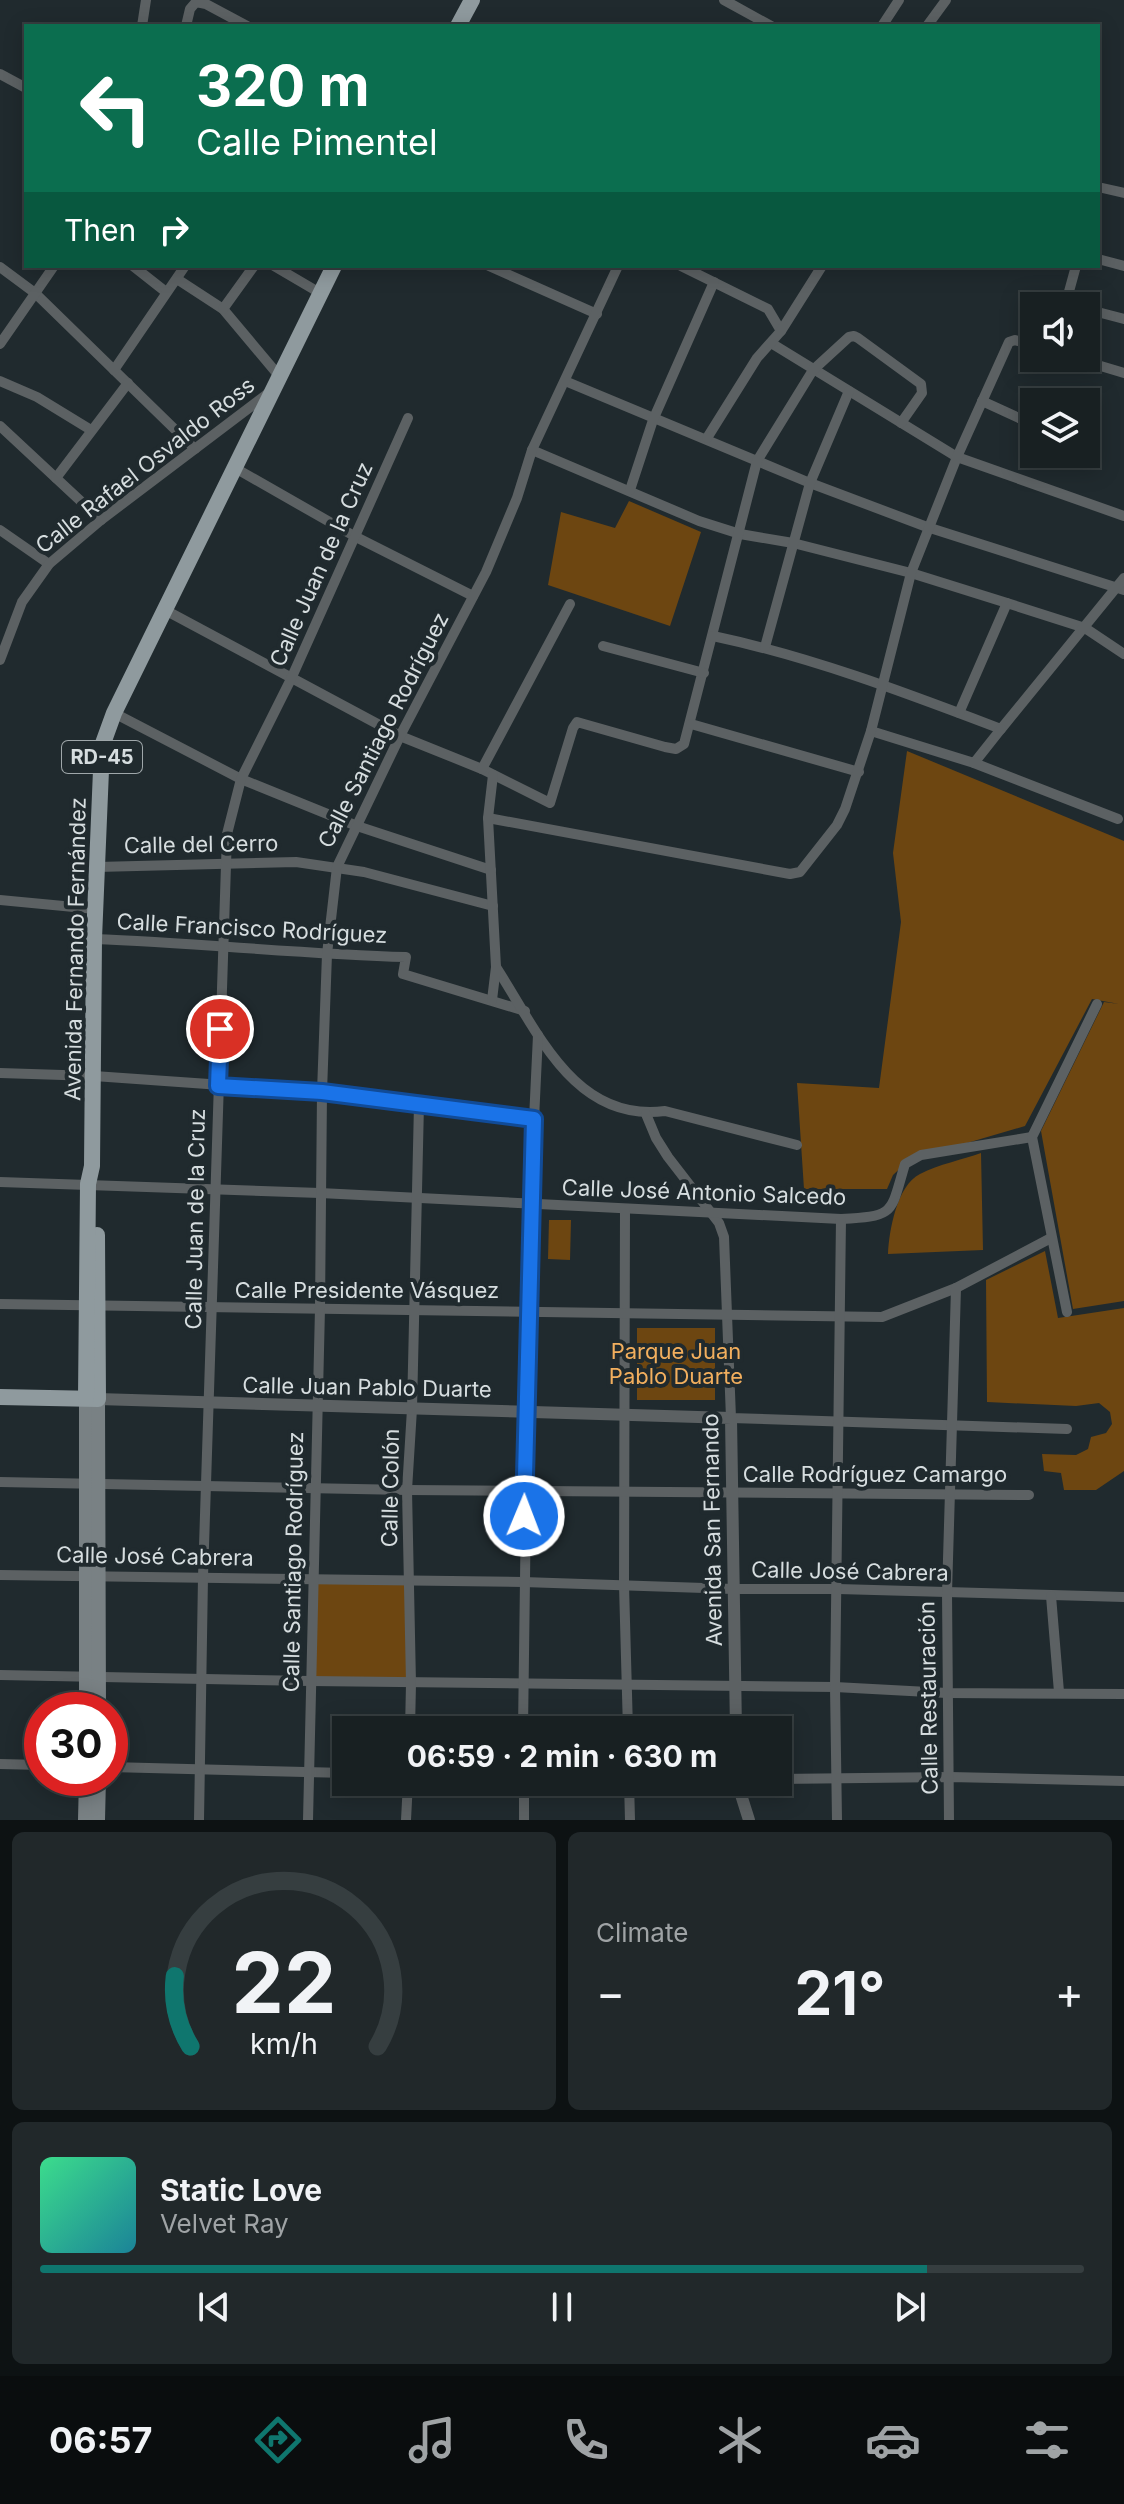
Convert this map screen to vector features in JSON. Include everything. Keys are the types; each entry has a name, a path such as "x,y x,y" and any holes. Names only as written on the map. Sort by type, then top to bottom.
{"main road":[{"path":"459,24 472,0"},
{"name":"RD-45","path":"277,383 333,268"},
{"name":"Avenida Fernando Fernández","path":"89,1692 92,1676 94,939 102,746 114,713 277,383"},
{"path":"0,1397 92,1399"},
{"name":"Avenida Fernando Fernández","path":"92,1676 95,1692"},
{"path":"85,1820 86,1796"},
{"path":"98,1820 99,1796"}],"street":[{"path":"142,24 146,0"},
{"path":"724,0 766,24"},
{"path":"928,24 946,0"},
{"path":"186,24 190,9 196,2 206,4 243,24"},
{"path":"883,24 893,2"},
{"path":"0,74 24,87"},
{"path":"1100,187 1124,193"},
{"path":"1100,260 1124,266"},
{"path":"0,267 35,293 195,449"},
{"path":"0,344 53,268"},
{"path":"136,268 166,292"},
{"path":"114,370 184,268"},
{"path":"223,309 253,268"},
{"path":"277,268 320,293"},
{"path":"494,268 597,314"},
{"name":"Calle Santiago Rodríguez","path":"308,1820 322,1092 327,954 337,867 503,534 532,450 617,268"},
{"path":"685,268 768,309 781,331"},
{"path":"707,438 757,358 781,331 821,268"},
{"path":"1071,292 1076,268"},
{"path":"177,279 223,309 277,383"},
{"path":"630,490 653,420 714,282"},
{"path":"1100,313 1124,319"},
{"path":"165,610 400,736 482,769 550,803 577,722 676,749 684,744 757,461 813,370 849,337 858,338 921,384 922,393 901,423"},
{"path":"488,818 790,874 800,872 837,825 859,772 911,573 927,527 1011,340 1020,342"},
{"path":"771,343 957,457 1124,516"},
{"path":"1100,366 1124,373"},
{"path":"0,381 37,397 91,430"},
{"path":"565,381 653,420 707,438 810,483 927,527 1120,588"},
{"path":"56,478 128,383"},
{"name":"Calle Rafael Osvaldo Ross","path":"0,660 22,602 49,564 277,383"},
{"path":"765,647 810,483 849,391"},
{"path":"982,401 1020,419"},
{"name":"Calle Juan de la Cruz","path":"199,1820 218,1086 226,864 232,810 241,779 291,679 408,418"},
{"path":"0,426 101,520"},
{"path":"532,450 699,521 740,534 793,543 911,573 1007,603 1085,628 1124,654"},
{"path":"235,468 356,537 473,596"},
{"path":"0,530 49,564"},
{"path":"974,763 1120,588 1124,578"},
{"path":"959,713 1007,603"},
{"path":"482,769 570,604"},
{"path":"713,636 765,647 881,684 1001,729"},
{"path":"603,646 704,673"},
{"path":"114,713 241,779 357,826 491,870"},
{"path":"691,724 859,772"},
{"path":"871,731 974,763 1118,819"},
{"path":"493,775 488,818 497,1002 513,993"},
{"name":"Calle del Cerro","path":"97,867 296,862 337,867 493,906"},
{"path":"0,900 95,909"},
{"name":"Calle Francisco Rodríguez","path":"94,939 223,944 327,954 406,957 403,974 525,1011"},
{"path":"496,967 538,1035 569,1075 599,1101 646,1114 665,1111 797,1145"},
{"path":"1067,1312 1032,1137 1097,1004"},
{"path":"523,1716 530,1204 538,1035"},
{"path":"0,1073 94,1076 322,1092 534,1119"},
{"name":"Calle Colón","path":"410,1716 407,1490 412,1409 419,1104"},
{"name":"Avenida San Fernando","path":"646,1114 656,1138 719,1223 724,1237 733,1492 736,1716"},
{"name":"Calle José Antonio Salcedo","path":"0,1182 320,1193 841,1219 878,1217 887,1212 905,1164 921,1155 1032,1137"},
{"path":"625,1209 624,1585 628,1716"},
{"path":"837,1820 835,1687 841,1219"},
{"name":"Calle Presidente Vásquez","path":"0,1304 882,1317 956,1288 1051,1238"},
{"name":"Calle Restauración","path":"949,1820 947,1593 956,1288"},
{"name":"Calle Juan Pablo Duarte","path":"92,1399 1067,1429"},
{"name":"Calle Rodríguez Camargo","path":"0,1482 407,1490 1029,1495"},
{"name":"Calle José Cabrera","path":"0,1575 523,1582 1124,1597"},
{"path":"1051,1596 1059,1692"},
{"path":"0,1675 1124,1694"},
{"path":"0,1764 24,1765"},
{"path":"128,1768 332,1772"},
{"path":"792,1779 950,1777 1124,1781"},
{"path":"406,1820 407,1796"},
{"path":"524,1796 524,1820"},
{"path":"629,1796 630,1820"},
{"path":"741,1796 749,1820"}],"green space":[{"path":"629,501 701,532 670,626 548,585 561,512 615,528"},
{"path":"907,751 1124,841 1124,1301 1073,1309 1041,1131 1104,1002 1119,1004 1092,999 1025,1126 909,1160 893,1175 887,1189 804,1189 797,1083 879,1088 901,922 893,853"},
{"path":"981,1153 983,1250 888,1254 896,1210 905,1188 912,1180 935,1167"},
{"path":"549,1220 571,1220 570,1260 548,1259"},
{"path":"1045,1251 1058,1318 1124,1308 1124,1471 1096,1490 1064,1490 1061,1473 1044,1471 1042,1454 1076,1455 1088,1449 1091,1437 1106,1433 1112,1424 1110,1412 1099,1403 1076,1406 987,1402 986,1280"},
{"name":"Parque Juan Pablo Duarte","path":"637,1328 715,1328 715,1400 637,1400"},
{"path":"312,1580 408,1581 411,1683 310,1681"}],"route":[{"path":"220,1029 218,1086 322,1092 534,1119 524,1516"}]}
